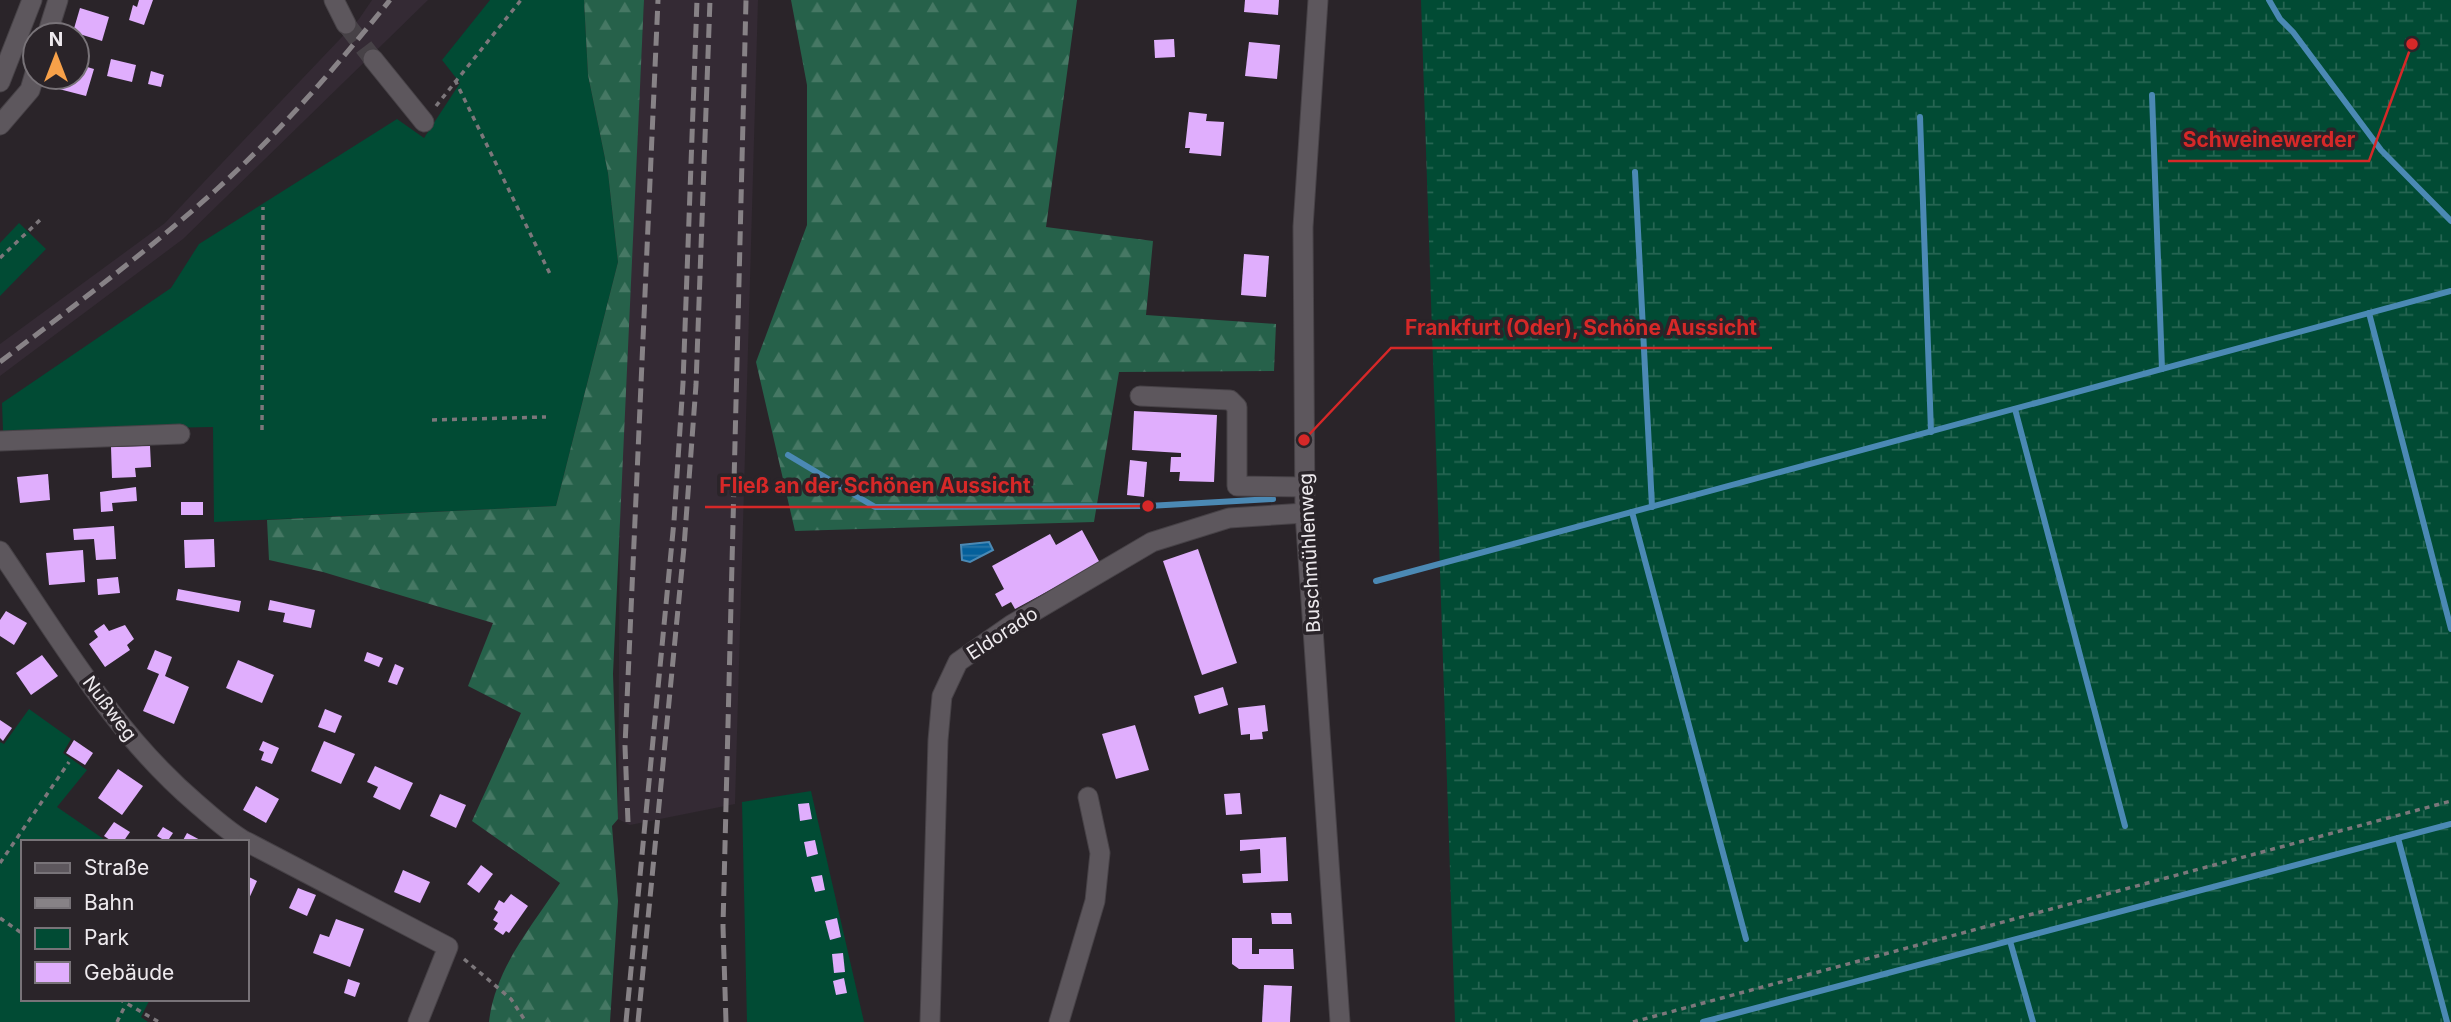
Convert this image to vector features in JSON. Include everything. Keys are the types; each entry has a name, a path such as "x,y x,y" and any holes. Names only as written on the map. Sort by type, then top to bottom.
{"street":[{"path":"0,82 32,0"},
{"path":"51,21 58,0"},
{"path":"334,0 346,24"},
{"name":"Buschmühlenweg","path":"1318,0 1303,227 1305,513 1340,1022"},
{"path":"373,59 424,122"},
{"path":"0,125 29,91"},
{"path":"1140,396 1230,400 1237,407 1237,486 1305,488"},
{"path":"0,441 180,434"},
{"name":"Eldorado","path":"930,1022 938,740 943,696 958,662 1012,625 1152,542 1229,518 1305,513"},
{"name":"Nußweg","path":"0,551 110,713 169,780 243,840"},
{"path":"1059,1022 1096,901 1100,853 1088,797"},
{"name":"Nußweg","path":"248,843 449,947"},
{"path":"418,1022 449,947"}],"path":[{"path":"424,122 521,0"},
{"path":"455,80 551,276"},
{"path":"262,430 263,207"},
{"path":"0,258 40,220"},
{"path":"432,420 546,418"},
{"path":"0,863 69,762"},
{"path":"1633,1022 2451,802"},
{"path":"0,918 21,933"},
{"path":"449,947 510,999 526,1022"},
{"path":"122,1001 159,1022"},
{"path":"117,1022 126,1004"}],"shaded area":[{"path":"372,0 428,0 183,239 0,376 0,344 165,223 359,19"},
{"path":"644,0 758,0 735,804 630,825 618,819 620,478"}],"green space":[{"path":"490,0 584,0 588,75 608,173 618,262 556,506 214,522 213,427 3,431 2,403 171,288 199,244 397,119 424,138 460,83 442,60"},
{"path":"584,0 644,0 613,674 618,819 612,826 618,901 610,1022 489,1022 506,966 560,883 472,821 521,713 468,686 493,623 323,572 269,560 267,520 556,506 618,262 608,173 588,75"},
{"path":"791,0 1077,0 1046,227 1153,241 1146,315 1276,324 1274,371 1119,372 1094,522 795,531 756,362 807,225 807,85"},
{"path":"1421,0 2451,0 2451,1022 1455,1022"},
{"path":"19,223 46,249 0,296 0,243"},
{"path":"29,709 71,739 63,753 87,770 57,807 105,840 21,840 21,1001 149,1001 141,1017 148,1022 0,1022 0,742 4,744"},
{"path":"811,791 864,1022 747,1022 742,802"}],"water":[{"path":"989,542 993,550 970,562 962,560 961,545"}],"building":[{"path":"139,0 153,0 144,25 129,20 133,5 137,7"},
{"path":"1245,0 1279,0 1278,15 1244,12"},
{"path":"80,8 109,17 102,41 91,38 91,21 76,21"},
{"path":"1174,39 1175,57 1155,58 1154,40"},
{"path":"1249,42 1280,45 1277,79 1245,76"},
{"path":"111,59 136,65 132,82 107,76"},
{"path":"151,71 164,75 161,87 148,84"},
{"path":"67,91 87,91 86,96"},
{"path":"1189,112 1207,114 1206,121 1224,122 1221,156 1189,153 1190,148 1185,148"},
{"path":"1244,254 1269,256 1266,297 1241,295"},
{"path":"1134,411 1217,415 1214,482 1179,481 1180,472 1170,472 1171,457 1181,457 1181,453 1132,450"},
{"path":"150,446 151,467 135,468 136,477 112,478 111,447"},
{"path":"1130,460 1147,462 1144,497 1127,495"},
{"path":"48,474 50,500 20,503 17,477"},
{"path":"136,487 137,501 112,503 113,511 101,512 100,492"},
{"path":"181,502 203,502 203,515 181,515"},
{"path":"114,526 116,559 96,560 94,539 74,540 73,529"},
{"path":"1082,530 1100,563 1015,609 1011,602 1002,607 995,594 1004,589 992,566 1050,534 1056,545"},
{"path":"214,539 215,567 185,568 184,540"},
{"path":"1198,549 1237,663 1202,675 1163,561"},
{"path":"83,550 85,582 49,585 46,553"},
{"path":"118,577 120,593 98,595 97,579"},
{"path":"178,589 241,601 239,612 176,600"},
{"path":"270,600 315,610 311,628 283,622 285,613 268,610"},
{"path":"6,611 27,623 14,645 0,636 0,620"},
{"path":"104,624 109,631 125,625 134,639 127,645 130,650 105,667 89,644 98,637 94,631"},
{"path":"155,650 172,657 165,676 189,687 174,724 143,711 159,674 147,669"},
{"path":"367,652 383,658 379,667 364,661"},
{"path":"42,655 58,676 31,695 16,673"},
{"path":"238,660 274,675 262,703 226,688"},
{"path":"395,664 404,668 397,685 388,682"},
{"path":"1223,687 1228,705 1199,714 1194,696"},
{"path":"1265,705 1268,731 1262,732 1263,739 1250,740 1250,734 1241,735 1238,708"},
{"path":"325,709 342,716 335,733 318,727"},
{"path":"0,720 12,728 3,741 0,738"},
{"path":"1135,725 1149,770 1116,779 1102,734"},
{"path":"74,740 93,753 85,765 66,753"},
{"path":"263,741 279,748 272,764 261,760 264,752 259,750"},
{"path":"324,741 355,754 341,784 311,771"},
{"path":"375,766 413,783 400,810 373,797 378,787 367,782"},
{"path":"118,769 143,786 122,815 98,798"},
{"path":"256,786 279,799 266,823 243,810"},
{"path":"1240,793 1242,814 1226,815 1224,794"},
{"path":"440,794 466,805 456,828 430,816"},
{"path":"809,803 812,819 800,821 798,804"},
{"path":"114,822 130,832 124,840 110,840 104,836"},
{"path":"163,827 173,833 168,840 157,836"},
{"path":"187,833 200,840 183,840"},
{"path":"1286,837 1288,881 1243,883 1242,874 1261,873 1260,849 1240,851 1240,840"},
{"path":"815,840 818,854 807,857 804,842"},
{"path":"481,865 493,874 479,893 467,884"},
{"path":"403,870 430,882 420,903 394,892"},
{"path":"822,875 825,890 815,892 811,877"},
{"path":"248,876 257,881 248,901"},
{"path":"298,888 316,895 307,916 289,908"},
{"path":"511,894 528,906 509,933 506,931 503,935 494,929 498,923 493,920 498,912 494,909 499,900 504,903"},
{"path":"1271,913 1291,913 1292,924 1272,924"},
{"path":"837,918 841,937 830,940 825,921"},
{"path":"336,919 364,929 350,967 313,953 320,934 329,937"},
{"path":"1232,938 1252,938 1252,954 1259,954 1259,949 1293,949 1294,969 1239,969 1232,964"},
{"path":"843,953 845,972 834,973 832,954"},
{"path":"844,978 847,993 836,995 833,981"},
{"path":"348,979 360,983 355,997 344,993"},
{"path":"1264,985 1292,986 1290,1022 1262,1022"}],"waterway":[{"path":"2269,0 2280,19 2293,32 2381,150 2451,221"},
{"path":"2152,95 2162,369"},
{"path":"1920,117 1931,432"},
{"path":"1635,172 1652,507"},
{"path":"1376,581 2451,291"},
{"path":"2369,313 2451,629"},
{"path":"2015,409 2125,826"},
{"path":"788,455 875,507 1148,506 1273,499"},
{"path":"1632,512 1746,939"},
{"path":"1703,1022 2451,824"},
{"path":"2398,838 2447,1022"},
{"path":"2010,941 2033,1022"}],"tunnel":[{"path":"346,24 373,59"}],"railway":[{"path":"0,362 138,256 217,189 307,98 390,0"},
{"path":"628,822 625,746 658,0"},
{"path":"626,1022 674,521 683,383 697,0"},
{"path":"638,1022 684,547 696,385 710,0"},
{"path":"726,1022 723,926 746,0"}],"place":[{"name":"Schweinewerder","path":"2412,44"},
{"name":"Frankfurt (Oder), Schöne Aussicht","path":"1304,440"},
{"name":"Fließ an der Schönen Aussicht","path":"1148,506"}]}
